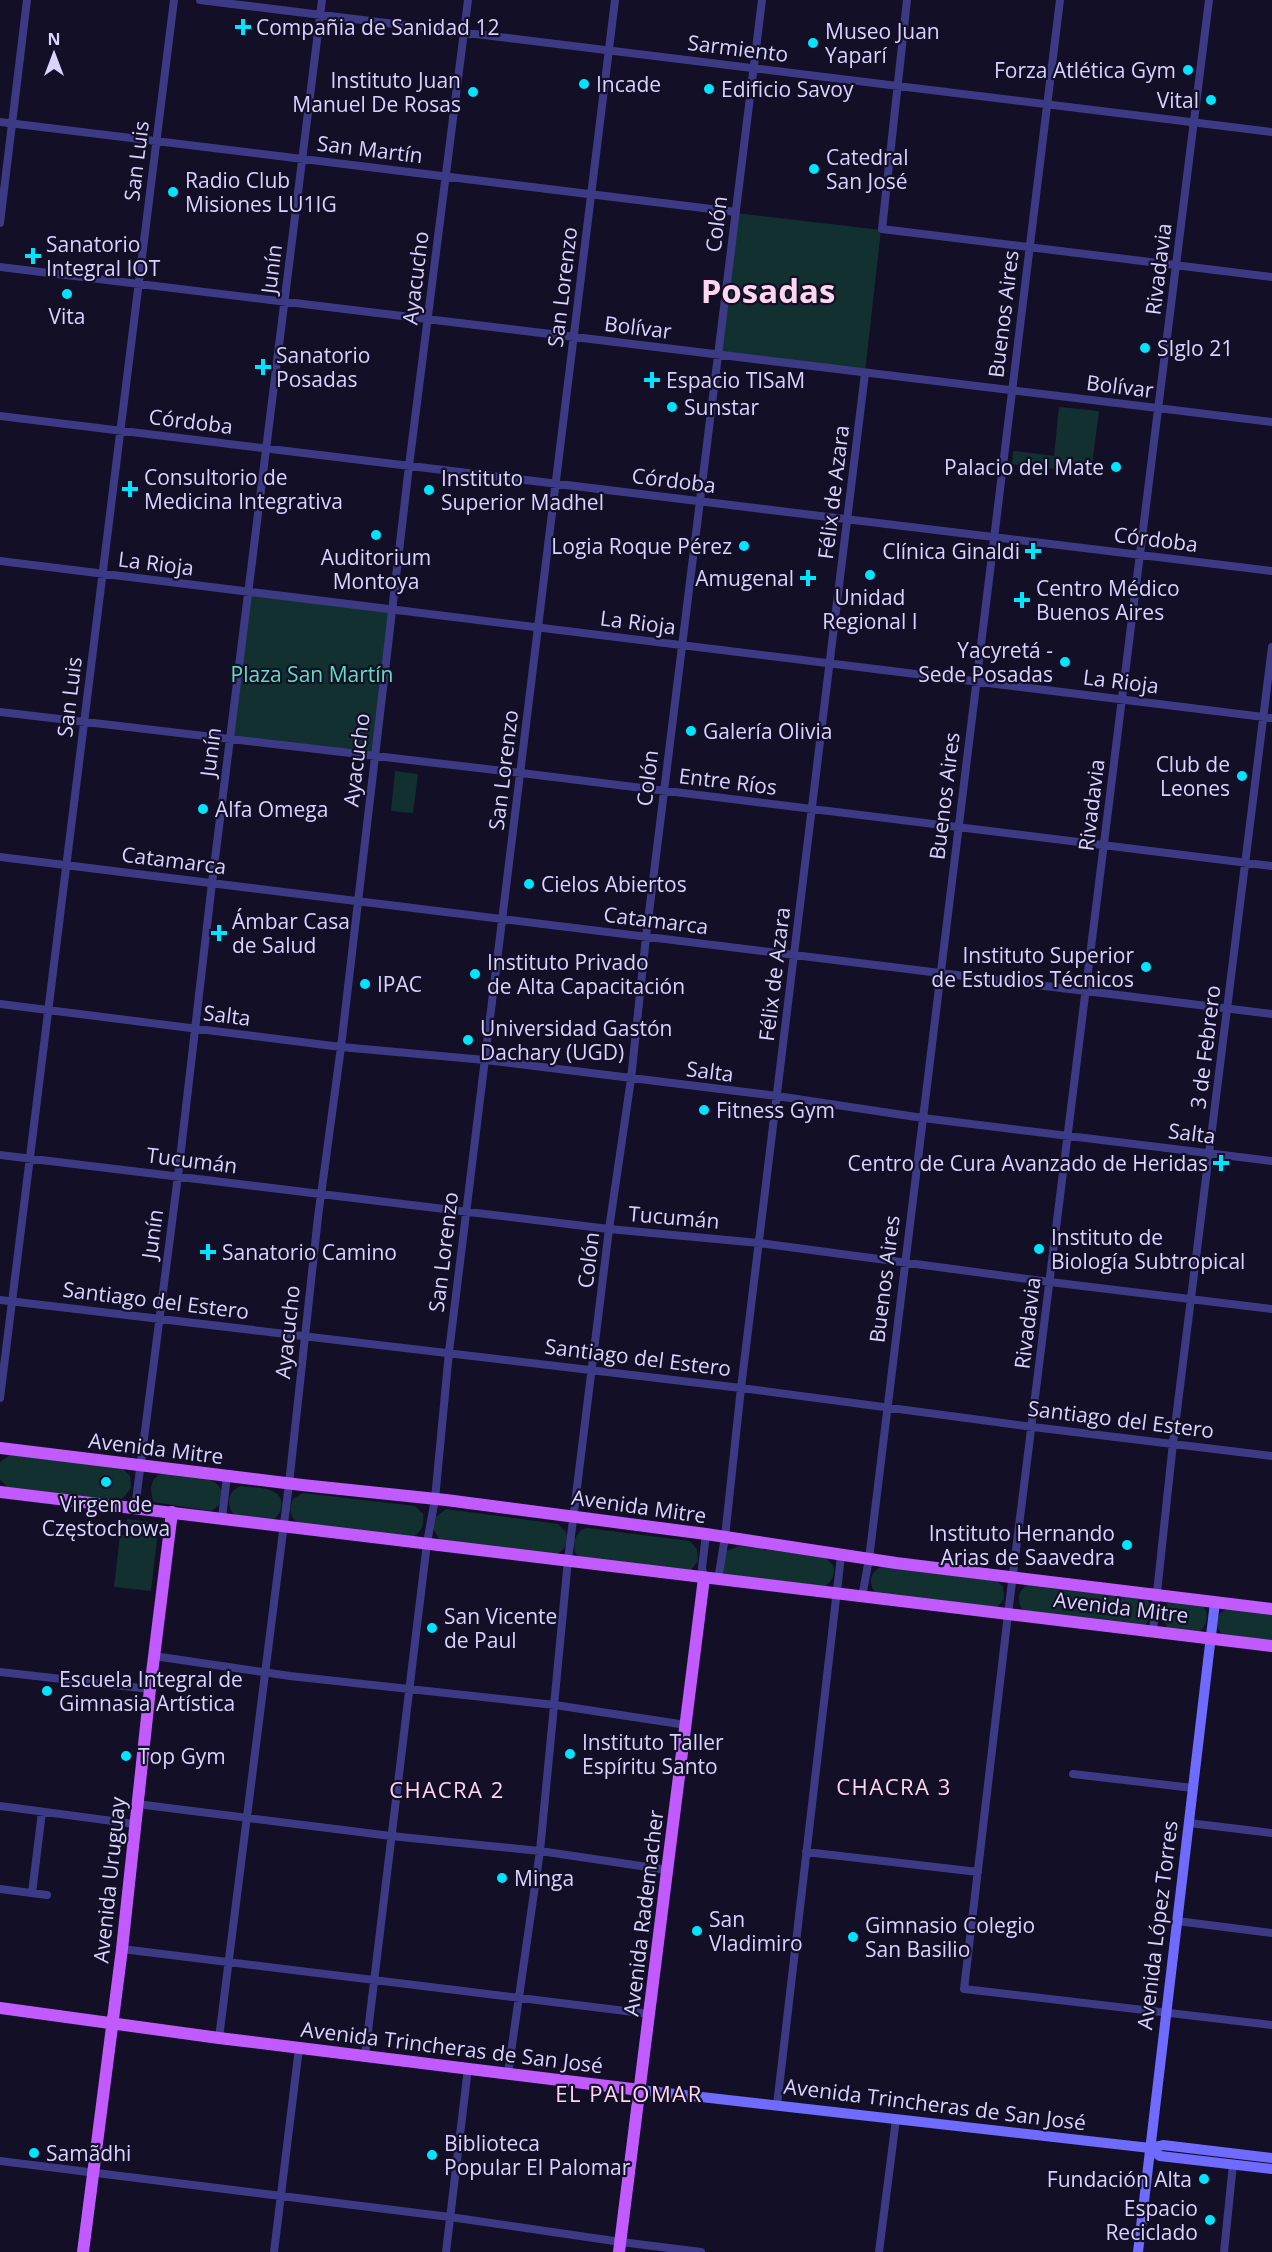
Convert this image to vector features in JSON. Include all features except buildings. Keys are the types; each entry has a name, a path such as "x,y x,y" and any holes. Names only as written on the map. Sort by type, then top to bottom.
{"main road":[{"name":"Avenida Mitre","path":"0,1448 289,1484 435,1498 706,1534 841,1556 1272,1609"},
{"name":"Avenida Mitre","path":"0,1492 1272,1646"},
{"name":"Avenida Uruguay","path":"82,2252 122,1949 172,1512"},
{"name":"Avenida Rademacher","path":"620,2247 704,1578"},
{"name":"Avenida López Torres","path":"1138,2252 1215,1602"},
{"name":"Avenida Trincheras de San José","path":"0,2008 219,2038 640,2090 1150,2148"},
{"path":"1150,2148 1163,2145 1272,2158"},
{"path":"1150,2148 1160,2156 1272,2169"}],"street":[{"path":"0,223 27,0"},
{"name":"San Luis","path":"0,1398 174,0"},
{"name":"Sarmiento","path":"200,0 1272,132"},
{"name":"Junín","path":"135,1508 178,1176 212,883 322,0"},
{"name":"Ayacucho","path":"219,2038 289,1484 304,1335 468,0"},
{"name":"San Lorenzo","path":"365,2056 427,1544 435,1498 449,1352 615,0"},
{"name":"Colón","path":"508,2073 540,1851 568,1560 609,1229 631,1079 646,937 762,0"},
{"path":"907,0 882,229 1272,277"},
{"name":"Buenos Aires","path":"862,1597 1060,0"},
{"name":"Rivadavia","path":"1167,2013 964,1989 1008,1614 1209,0"},
{"name":"San Martín","path":"0,122 736,212"},
{"name":"Bolívar","path":"0,267 1272,422"},
{"name":"Félix de Azara","path":"718,1580 866,373"},
{"name":"Córdoba","path":"0,416 1272,571"},
{"name":"La Rioja","path":"0,561 1268,717"},
{"name":"3 de Febrero","path":"1153,1630 1173,1443 1246,863 1268,717 1272,646"},
{"name":"Entre Ríos","path":"0,712 521,773 1272,866"},
{"name":"Catamarca","path":"0,857 1272,1014"},
{"name":"Salta","path":"0,1005 341,1047 485,1060 1272,1161"},
{"name":"Tucumán","path":"0,1155 609,1229 759,1243 1272,1309"},
{"name":"Santiago del Estero","path":"0,1300 449,1352 1272,1456"},
{"path":"222,1518 227,1476"},
{"path":"704,1578 702,1568 706,1534"},
{"path":"777,2105 841,1556"},
{"path":"154,1656 264,1673 409,1691 555,1705 686,1725"},
{"path":"0,1672 150,1689"},
{"path":"1073,1774 1193,1788"},
{"path":"138,1804 391,1836 540,1851 668,1870"},
{"path":"0,1806 135,1824"},
{"path":"32,1893 42,1812"},
{"path":"1189,1823 1272,1833"},
{"path":"806,1852 978,1872"},
{"path":"0,1889 47,1894"},
{"path":"1177,1921 1272,1933"},
{"path":"122,1949 650,2014"},
{"path":"1167,2013 1272,2025"},
{"path":"274,2252 299,2048"},
{"path":"446,2252 468,2068"},
{"path":"879,2252 896,2119"},
{"path":"0,2161 450,2217 620,2247 701,2252"},
{"path":"1224,2252 1233,2164"}],"green space":[{"path":"736,213 881,230 865,372 718,355"},
{"path":"1059,407 1099,411 1091,473 1012,464 1013,451 1054,456"},
{"name":"Plaza San Martín","path":"251,594 391,612 372,754 233,737"},
{"path":"395,771 418,774 413,813 391,811"},
{"path":"10,1455 122,1468 130,1476 131,1488 119,1500 8,1487 0,1480 0,1462"},
{"path":"161,1474 189,1475 208,1479 221,1489 221,1502 210,1511 154,1502 151,1494 153,1482"},
{"path":"241,1486 268,1489 274,1492 281,1501 278,1515 269,1522 234,1515 229,1506 229,1498 233,1491"},
{"path":"303,1493 415,1506 423,1514 423,1525 411,1538 301,1525 292,1517 291,1507 293,1499"},
{"path":"446,1509 558,1524 566,1532 566,1543 564,1548 555,1555 444,1541 439,1539 433,1528 436,1517"},
{"path":"127,1519 159,1523 151,1591 114,1587 120,1535 125,1535"},
{"path":"587,1528 690,1541 697,1549 698,1561 691,1570 579,1557 575,1552 574,1540 581,1530"},
{"path":"740,1546 825,1557 833,1565 833,1576 830,1582 821,1589 727,1576 723,1572 726,1551"},
{"path":"883,1566 995,1579 1003,1587 1004,1599 997,1608 876,1594 871,1586 871,1578 875,1571"},
{"path":"1031,1583 1148,1600 1152,1610 1151,1616 1145,1625 1024,1612 1019,1603 1019,1595 1023,1588"},
{"path":"1169,1602 1203,1605 1207,1616 1203,1628 1200,1631 1168,1629 1162,1618 1165,1606"},
{"path":"1228,1608 1272,1612 1272,1643 1223,1635 1218,1628 1217,1620 1220,1613"}],"place":[{"name":"Compañia de Sanidad 12","path":"243,27"},
{"name":"Museo Juan Yaparí","path":"813,43"},
{"name":"Forza Atlética Gym","path":"1188,70"},
{"name":"Incade","path":"584,84"},
{"name":"Edificio Savoy","path":"709,89"},
{"name":"Instituto Juan Manuel De Rosas","path":"473,92"},
{"name":"Vital","path":"1211,100"},
{"name":"Catedral San José","path":"814,169"},
{"name":"Radio Club Misiones LU1IG","path":"173,192"},
{"name":"Sanatorio Integral IOT","path":"33,256"},
{"name":"Vita","path":"67,294"},
{"name":"SIglo 21","path":"1145,348"},
{"name":"Sanatorio Posadas","path":"263,367"},
{"name":"Espacio TISaM","path":"652,380"},
{"name":"Sunstar","path":"672,407"},
{"name":"Palacio del Mate","path":"1116,467"},
{"name":"Consultorio de Medicina Integrativa","path":"130,489"},
{"name":"Instituto Superior Madhel","path":"429,490"},
{"name":"Auditorium Montoya","path":"376,535"},
{"name":"Logia Roque Pérez","path":"744,546"},
{"name":"Clínica Ginaldi","path":"1033,551"},
{"name":"Unidad Regional I","path":"870,575"},
{"name":"Amugenal","path":"808,578"},
{"name":"Centro Médico Buenos Aires","path":"1022,600"},
{"name":"Yacyretá - Sede Posadas","path":"1065,662"},
{"name":"Galería Olivia","path":"691,731"},
{"name":"Club de Leones","path":"1242,776"},
{"name":"Alfa Omega","path":"203,809"},
{"name":"Cielos Abiertos","path":"529,884"},
{"name":"Ámbar Casa de Salud","path":"219,933"},
{"name":"Instituto Superior de Estudios Técnicos","path":"1146,967"},
{"name":"Instituto Privado de Alta Capacitación","path":"475,974"},
{"name":"IPAC","path":"365,984"},
{"name":"Universidad Gastón Dachary (UGD)","path":"468,1040"},
{"name":"Fitness Gym","path":"704,1110"},
{"name":"Centro de Cura Avanzado de Heridas","path":"1221,1163"},
{"name":"Instituto de Biología Subtropical","path":"1039,1249"},
{"name":"Sanatorio Camino","path":"208,1252"},
{"name":"Virgen de Częstochowa","path":"106,1482"},
{"name":"Instituto Hernando Arias de Saavedra","path":"1127,1545"},
{"name":"San Vicente de Paul","path":"432,1628"},
{"name":"Escuela Integral de Gimnasia Artística","path":"47,1691"},
{"name":"Instituto Taller Espíritu Santo","path":"570,1754"},
{"name":"Top Gym","path":"126,1756"},
{"name":"Minga","path":"502,1878"},
{"name":"San Vladimiro","path":"697,1931"},
{"name":"Gimnasio Colegio San Basilio","path":"853,1937"},
{"name":"Samãdhi","path":"34,2153"},
{"name":"Biblioteca Popular El Palomar","path":"432,2155"},
{"name":"Fundación Alta","path":"1204,2179"},
{"name":"Espacio Reciclado","path":"1210,2220"}],"district":[{"name":"Posadas","path":"768,290"},
{"name":"CHACRA 3","path":"894,1786"},
{"name":"CHACRA 2","path":"447,1789"},
{"name":"EL PALOMAR","path":"629,2093"}]}
